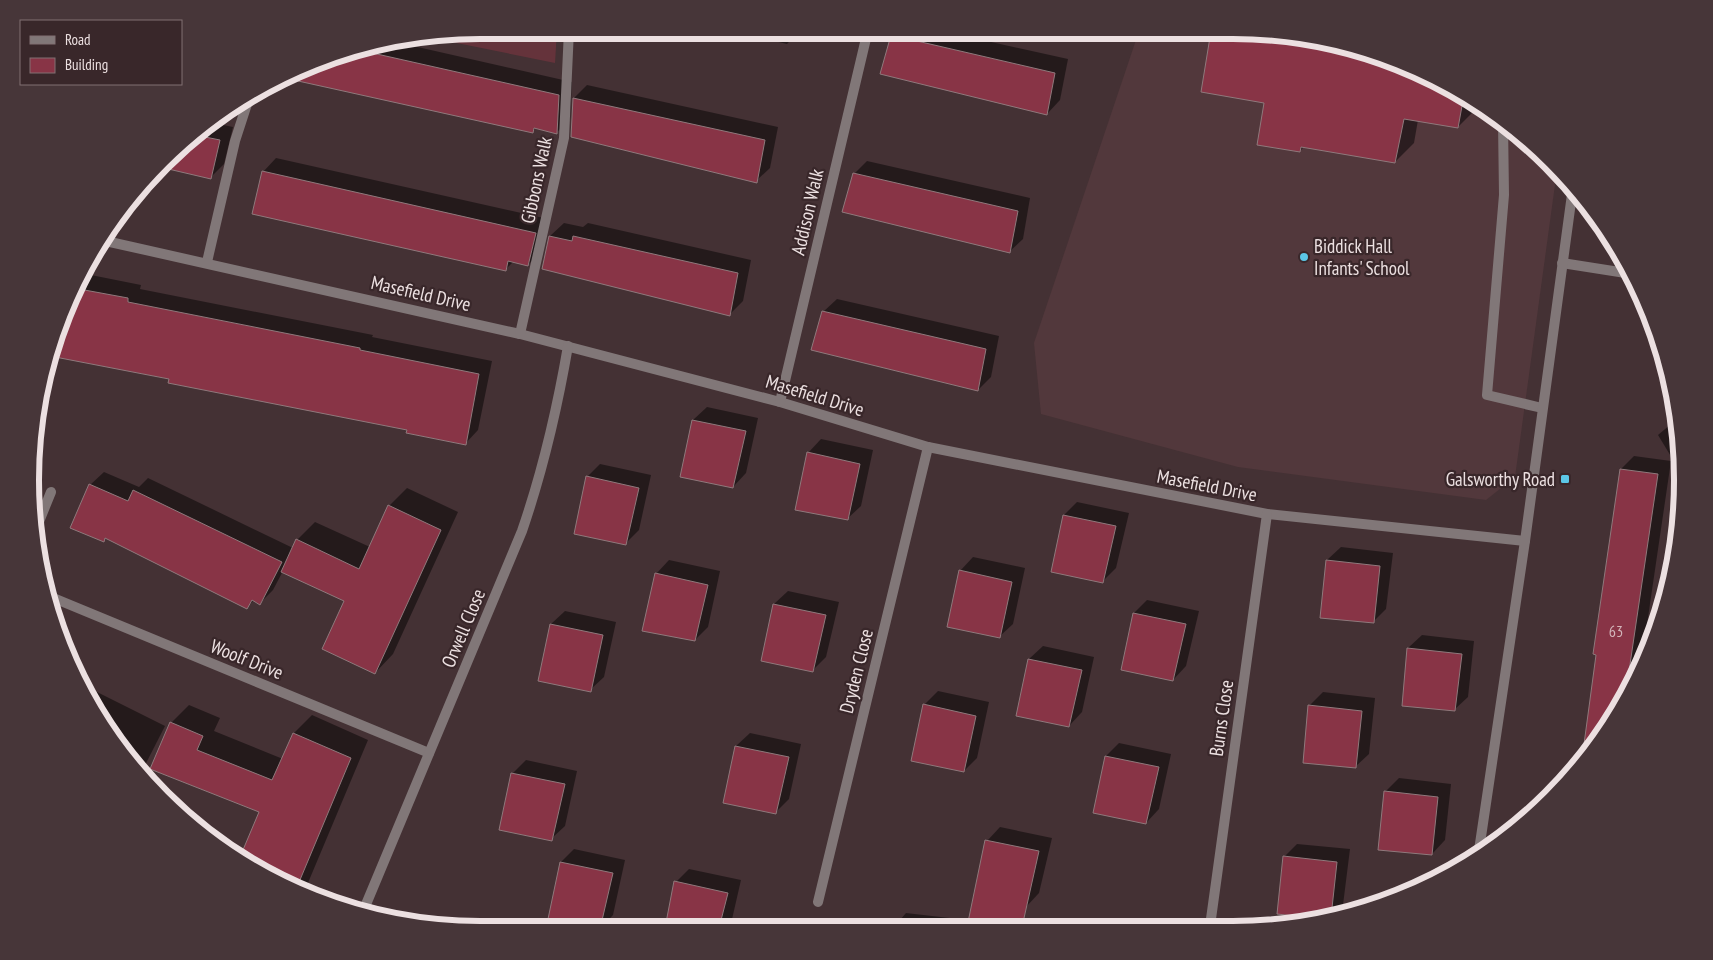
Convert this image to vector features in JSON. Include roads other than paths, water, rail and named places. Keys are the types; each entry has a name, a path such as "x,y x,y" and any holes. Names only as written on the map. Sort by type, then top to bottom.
{"street":[{"name":"Gibbons Walk","path":"520,334 564,138 569,39"},
{"name":"Addison Walk","path":"780,402 866,39"},
{"path":"207,262 235,141 246,106"},
{"path":"1503,131 1504,195 1487,396 1542,408"},
{"path":"1480,846 1525,541 1572,197"},
{"name":"Masefield Drive","path":"109,242 207,262 568,346 780,402 928,447 1267,514 1525,541"},
{"path":"1562,263 1622,272"},
{"name":"Orwell Close","path":"365,906 528,513 555,422 568,346"},
{"name":"Dryden Close","path":"818,902 928,447"},
{"path":"41,517 51,492"},
{"name":"Burns Close","path":"1211,921 1267,514"},
{"name":"Woolf Drive","path":"55,599 430,753"}],"place":[{"name":"Biddick Hall Infants' School","path":"1304,257"},
{"name":"Galsworthy Road","path":"1565,479"}]}
